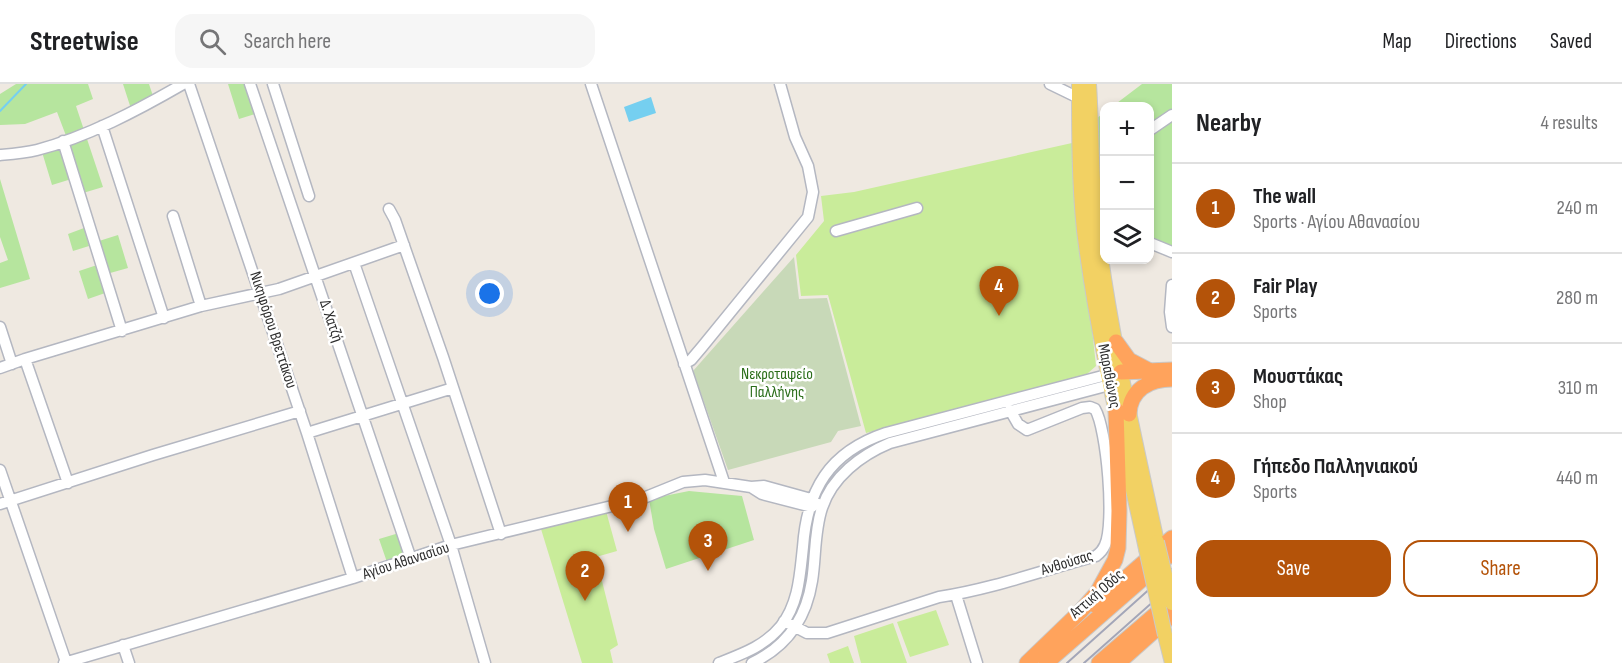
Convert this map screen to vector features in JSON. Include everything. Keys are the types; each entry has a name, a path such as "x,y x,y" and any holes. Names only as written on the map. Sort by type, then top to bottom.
{"highway":[{"path":"1116,342 1129,360 1148,370"},
{"path":"1115,378 1148,370 1172,370"},
{"path":"1028,663 1081,611 1096,593 1114,560 1118,548 1122,412 1139,390 1156,380 1172,379"},
{"path":"1028,663 1158,543"},
{"name":"Αττική Οδός","path":"1046,663 1172,553"},
{"path":"1099,663 1172,602"},
{"path":"1118,663 1172,615"}],"main road":[{"name":"Μαραθώνος","path":"1079,84 1084,100 1100,221"},
{"name":"Μαραθώνος","path":"1089,84 1084,100 1082,206 1085,232 1122,412 1172,602"},
{"name":"Μαραθώνος","path":"1106,264 1116,342 1115,378"},
{"name":"Μαραθώνος","path":"1158,543 1165,635 1172,663"}],"street":[{"path":"0,155 37,150 102,126 183,84"},
{"name":"Νικηφόρου Βρεττάκου","path":"189,84 300,411 353,578"},
{"name":"Δ. Χατζή","path":"250,84 411,559"},
{"path":"273,84 309,196"},
{"path":"591,84 724,482"},
{"path":"684,364 691,360 702,347 808,217 813,192 808,166 795,137 780,84"},
{"path":"1050,84 1084,100"},
{"path":"1154,127 1172,115"},
{"path":"102,126 164,318"},
{"path":"267,134 287,128"},
{"path":"63,141 122,331"},
{"path":"836,231 916,208"},
{"path":"389,209 404,245 501,534"},
{"path":"173,216 201,306"},
{"path":"0,368 201,306 260,294 404,245"},
{"path":"1154,245 1172,252"},
{"path":"354,263 451,545 485,663"},
{"path":"1172,285 1170,312 1172,327"},
{"path":"0,327 12,364"},
{"path":"25,359 68,483"},
{"path":"752,663 767,656 796,628 805,609 813,581 817,531 822,507 831,489 843,473 878,448 1115,378"},
{"path":"719,663 753,649 771,637 784,621 798,589 809,503 819,484 833,466 851,450 870,438 1115,378"},
{"path":"307,433 453,388"},
{"name":"Ανθούσας","path":"784,621 807,633 827,633 939,597 956,595 1096,556 1106,545 1109,520 1107,468 1100,420 1095,409 1082,408 1027,429 1019,426 1010,410"},
{"path":"5,502 300,411"},
{"path":"0,470 5,502 65,663"},
{"name":"Αγίου Αθανασίου","path":"65,663 353,578 451,545 641,499 683,482 701,480 724,482 751,487 762,494 822,507"},
{"path":"956,595 977,663"},
{"path":"123,645 129,663"}],"green space":[{"path":"16,84 88,84 93,99 76,106 103,187 83,193 78,177 52,185 42,152 68,141 57,112 25,124 0,125 0,94"},
{"path":"123,84 149,84 155,102 133,115"},
{"path":"228,84 246,84 255,114 239,119"},
{"path":"1142,84 1172,84 1172,249 1154,240 1154,102 1118,102"},
{"path":"1100,116 1100,161 1097,118"},
{"path":"1072,143 1096,366 1087,374 866,433 828,295 801,296 796,255 824,221 821,196 854,192"},
{"path":"0,179 30,279 0,288 0,263 8,260 0,237"},
{"path":"84,228 89,246 73,251 68,234"},
{"path":"118,235 128,268 103,275 108,292 88,299 79,271 106,262 99,241"},
{"name":"Νεκροταφείο Παλλήνης","path":"794,257 799,299 827,298 861,426 838,431 831,442 728,470 693,371"},
{"path":"689,491 742,496 754,540 666,569 654,529 649,499"},
{"path":"606,511 617,551 596,557 618,645 610,650 613,663 582,663 541,529"},
{"path":"399,533 410,562 389,568 379,539"},
{"path":"936,610 949,645 910,657 897,622"},
{"path":"893,623 907,663 861,663 854,636"},
{"path":"848,646 854,663 830,663 827,654"}],"water":[{"path":"651,97 656,113 629,122 624,107"}],"waterway":[{"path":"0,111 26,84"}],"railway":[{"path":"1067,663 1172,569"},
{"path":"1084,663 1172,585"}],"place":[{"name":"Γήπεδο Παλληνιακού","path":"999,316"},
{"name":"The wall","path":"628,532"},
{"name":"Μουστάκας","path":"708,571"},
{"name":"Fair Play","path":"585,601"}]}
